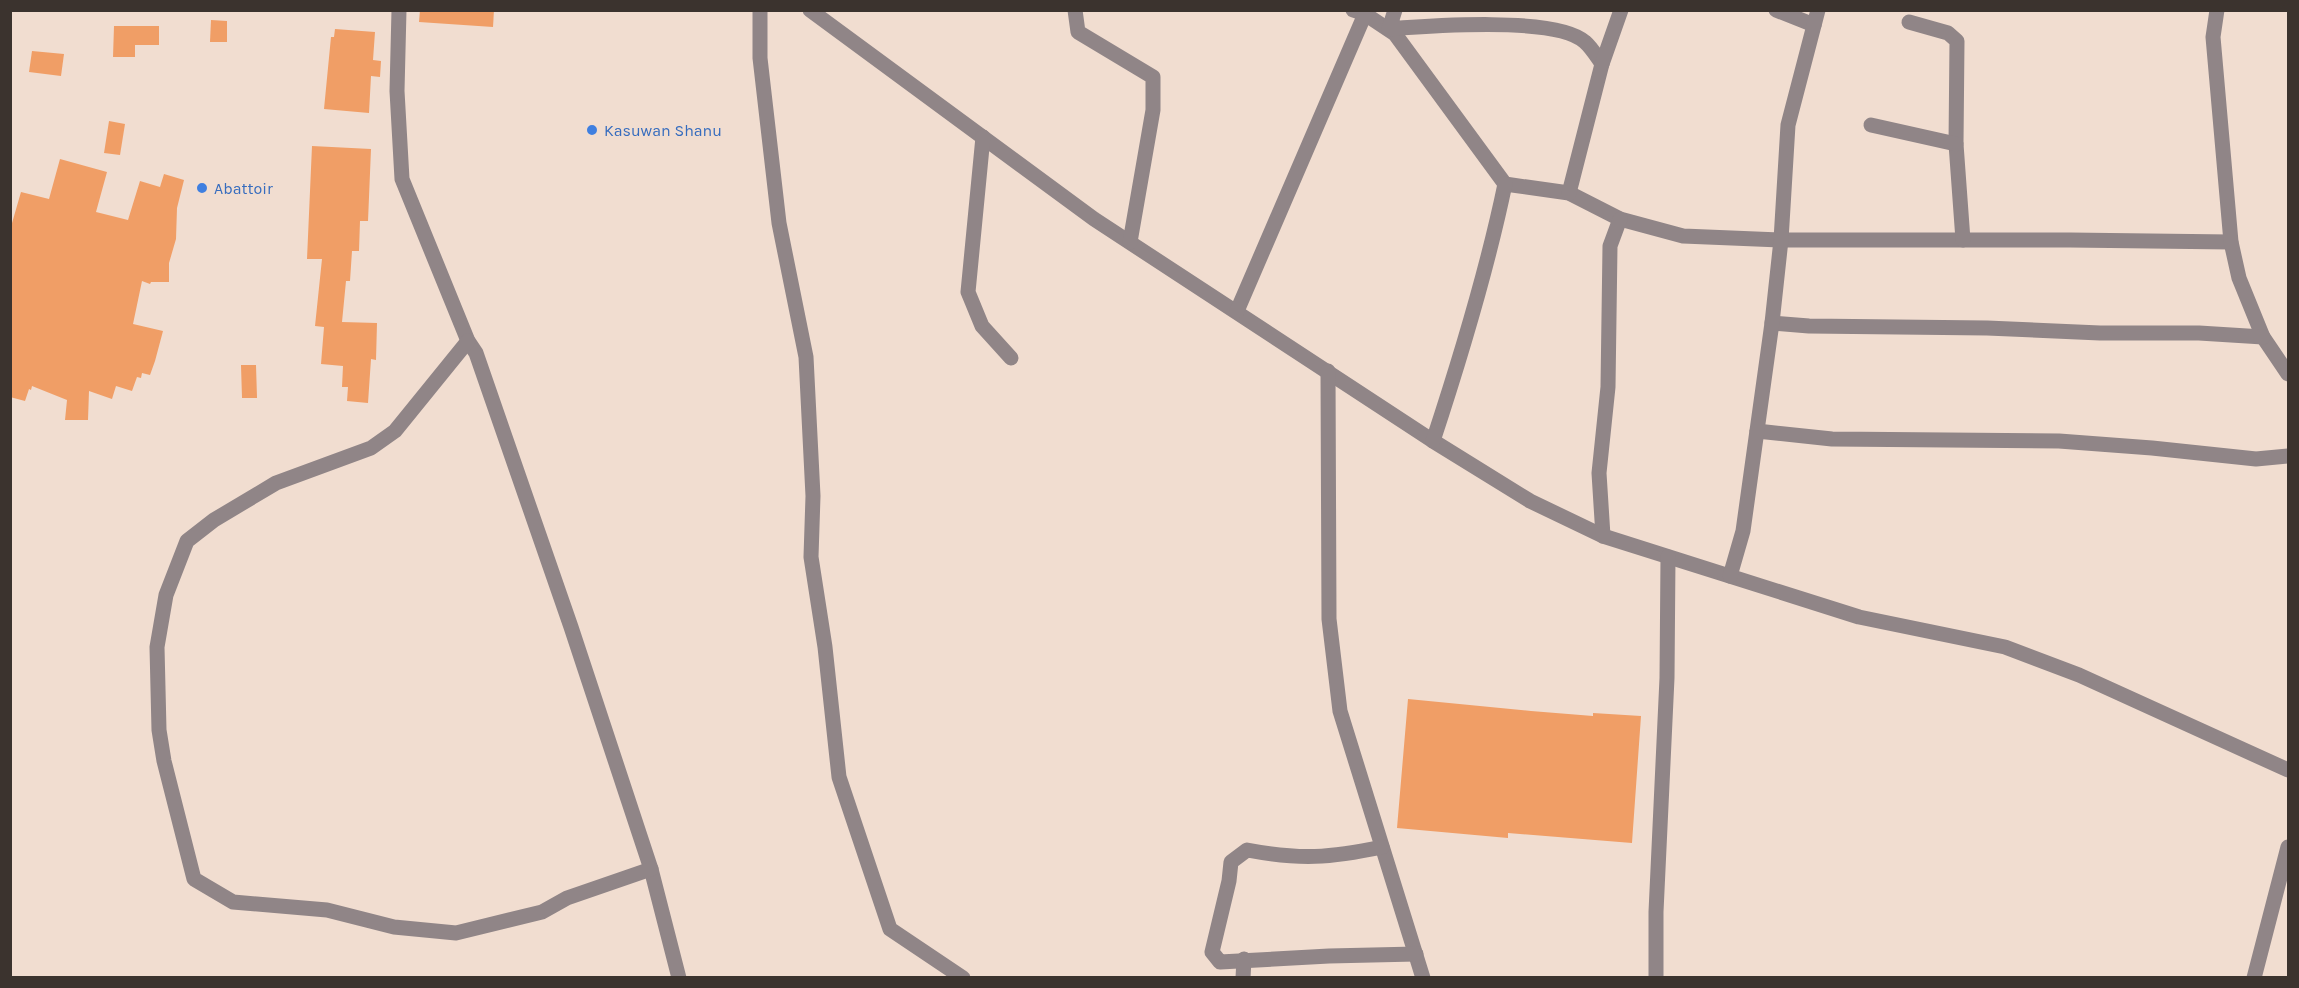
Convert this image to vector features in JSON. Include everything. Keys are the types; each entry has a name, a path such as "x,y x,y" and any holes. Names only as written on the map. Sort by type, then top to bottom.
{"street":[{"path":"399,10 397,91 402,179 468,341 476,353 651,869 679,978"},
{"path":"760,10 760,58 779,223 806,357 813,496 811,557 825,647 839,777 890,929 963,978"},
{"path":"810,10 1094,219 1433,441 1530,501 1603,536 1859,617 2005,647 2079,675 2289,770"},
{"path":"1075,10 1078,32 1153,77 1153,110 1130,242"},
{"path":"1389,29 1395,10"},
{"path":"1569,193 1602,64 1621,10"},
{"path":"1730,576 1743,531 1772,324 1788,125 1816,18 1776,10"},
{"path":"2217,10 2213,37 2231,243 2239,278 2263,338 2289,374"},
{"path":"1237,311 1359,12 1395,34 1505,184 1569,193 1620,219 1683,236 1780,240 2231,243"},
{"path":"1909,22 1948,33 1958,41 1956,144 1963,240"},
{"path":"1389,29 1478,23 1561,30 1584,40 1602,64"},
{"path":"1871,125 1956,144"},
{"path":"983,137 968,292 982,326 1011,358"},
{"path":"1433,441 1463,349 1494,236 1505,184"},
{"path":"1603,536 1599,473 1608,387 1610,246 1620,219"},
{"path":"1772,324 1987,328 2100,333 2199,333 2263,338"},
{"path":"468,341 395,431 371,448 276,483 214,520 187,541 166,596 157,647 159,730 164,761 194,879 233,902 327,910 394,927 456,933 542,912 567,898 651,869"},
{"path":"1328,371 1329,619 1340,711 1423,978"},
{"path":"1757,431 1832,439 2059,441 2256,459 2289,456"},
{"path":"1656,978 1656,912 1666,678 1668,557"},
{"path":"1382,846 1348,854 1311,858 1291,858 1247,850 1231,862 1229,881 1212,952 1220,962 1244,959 1416,954"},
{"path":"2254,978 2289,847"},
{"path":"1243,978 1244,959"}],"building":[{"path":"420,10 494,10 493,27 419,22"},
{"path":"211,20 227,21 227,42 210,42"},
{"path":"114,26 159,26 159,45 135,45 135,57 113,57"},
{"path":"335,29 375,32 373,60 381,61 380,77 371,76 369,113 324,109 331,37 334,37"},
{"path":"32,51 64,54 61,76 29,72"},
{"path":"109,121 125,124 120,155 104,153"},
{"path":"312,146 371,149 368,221 360,221 359,251 352,251 350,281 346,281 342,322 377,323 376,360 371,359 368,403 347,401 348,387 342,387 343,366 321,364 324,327 315,326 322,259 307,259"},
{"path":"60,159 107,172 96,212 128,220 140,181 160,187 164,174 184,180 177,208 176,239 169,263 169,282 151,282 150,284 142,281 133,324 163,331 150,375 142,373 141,378 137,377 132,391 116,386 112,399 89,391 88,420 65,420 67,400 32,386 25,401 10,397 10,230 21,192 49,199"},
{"path":"241,365 256,365 257,398 242,398"},
{"path":"1408,699 1593,716 1593,713 1641,716 1632,843 1508,833 1508,838 1397,828"}],"place":[{"name":"Kasuwan Shanu","path":"592,130"},
{"name":"Abattoir","path":"202,188"}]}
